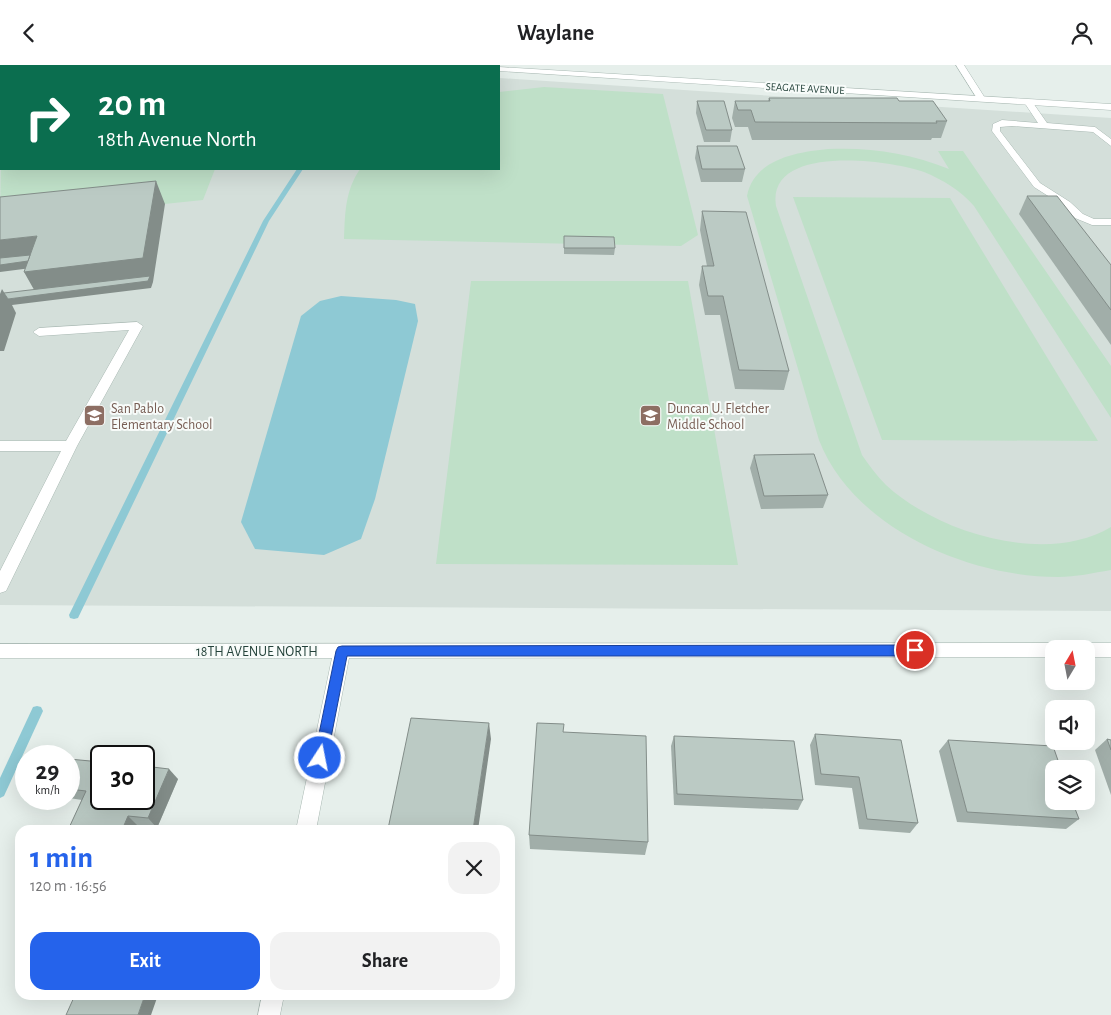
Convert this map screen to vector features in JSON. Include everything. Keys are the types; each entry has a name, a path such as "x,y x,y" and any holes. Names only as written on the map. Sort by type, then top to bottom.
{"street":[{"path":"960,65 981,98"},
{"name":"SEAGATE AVENUE","path":"500,69 1111,107"},
{"path":"1028,102 1042,124"},
{"path":"1111,143 1095,129 1042,124 1002,123 996,126 996,131 1037,185 1067,204 1078,216 1092,222 1111,222"},
{"path":"0,587 70,447 138,326 39,332"},
{"path":"0,446 70,447"},
{"name":"18TH AVENUE NORTH","path":"0,651 1045,650"},
{"path":"1095,650 1111,650"},
{"path":"307,825 342,651"},
{"path":"269,1015 272,1000"}],"shaded area":[{"name":"Duncan U. Fletcher Middle School","path":"500,78 1111,118 1111,611 0,605 0,170 500,170"}],"green space":[{"path":"544,87 663,94 698,235 681,246 344,239 349,194 359,170 500,170 500,92"},
{"path":"828,149 890,152 934,163 949,169 938,151 963,151 1111,366 1111,418 974,206 951,186 924,172 886,163 834,161 810,164 790,172 778,186 776,206 862,455 886,485 908,502 934,517 963,530 994,539 1025,544 1056,544 1085,538 1111,527 1111,570 1065,577 1023,575 987,568 952,557 917,541 886,522 858,499 835,471 819,440 747,196 751,183 758,173 778,160 803,152"},
{"path":"1,170 215,170 203,200 0,221"},
{"path":"793,197 950,198 1098,441 882,440"},
{"path":"471,281 688,281 738,565 436,564"}],"water":[{"path":"341,296 396,300 415,304 418,321 375,499 361,539 324,555 255,549 241,522 301,316 320,301"}],"building":[{"path":"769,98 897,98 899,101 933,101 947,121 936,121 937,123 755,122 751,110 738,110 735,101 770,101"},
{"path":"697,101 724,101 732,130 706,130"},
{"path":"697,146 737,146 745,169 702,169"},
{"path":"156,181 143,258 24,272 37,236 0,240 0,197"},
{"path":"1027,196 1057,196 1111,265 1111,310"},
{"path":"702,211 746,212 789,371 739,370 723,296 708,296 702,266 714,266"},
{"path":"564,236 614,237 615,248 564,248"},
{"path":"30,255 28,261 0,265 0,258"},
{"path":"150,276 148,281 8,299 4,293"},
{"path":"814,454 828,495 764,496 754,455"},
{"path":"411,718 489,723 474,825 389,825"},
{"path":"537,723 564,724 563,732 646,736 648,842 529,835"},
{"path":"815,734 901,740 918,823 867,819 859,777 821,774"},
{"path":"674,736 794,741 803,800 677,794"},
{"path":"1107,739 1111,740 1111,750"},
{"path":"948,740 1045,746 1045,750 1054,750 1058,760 1045,760 1045,810 1076,810 1079,819 967,812"},
{"path":"80,760 90,761 90,810 151,810 148,818 128,816 124,825 70,825 77,810 80,810 80,804 86,791 80,790"},
{"path":"155,767 169,769 155,802"},
{"path":"73,1000 143,1000 138,1015 66,1015"}],"waterway":[{"path":"74,615 266,221 299,170"},
{"path":"0,792 37,711"}],"place":[{"name":"San Pablo Elementary School","path":"95,416"},
{"name":"Duncan U. Fletcher Middle School","path":"651,416"}],"route":[{"path":"320,758 342,651 915,650"}]}
